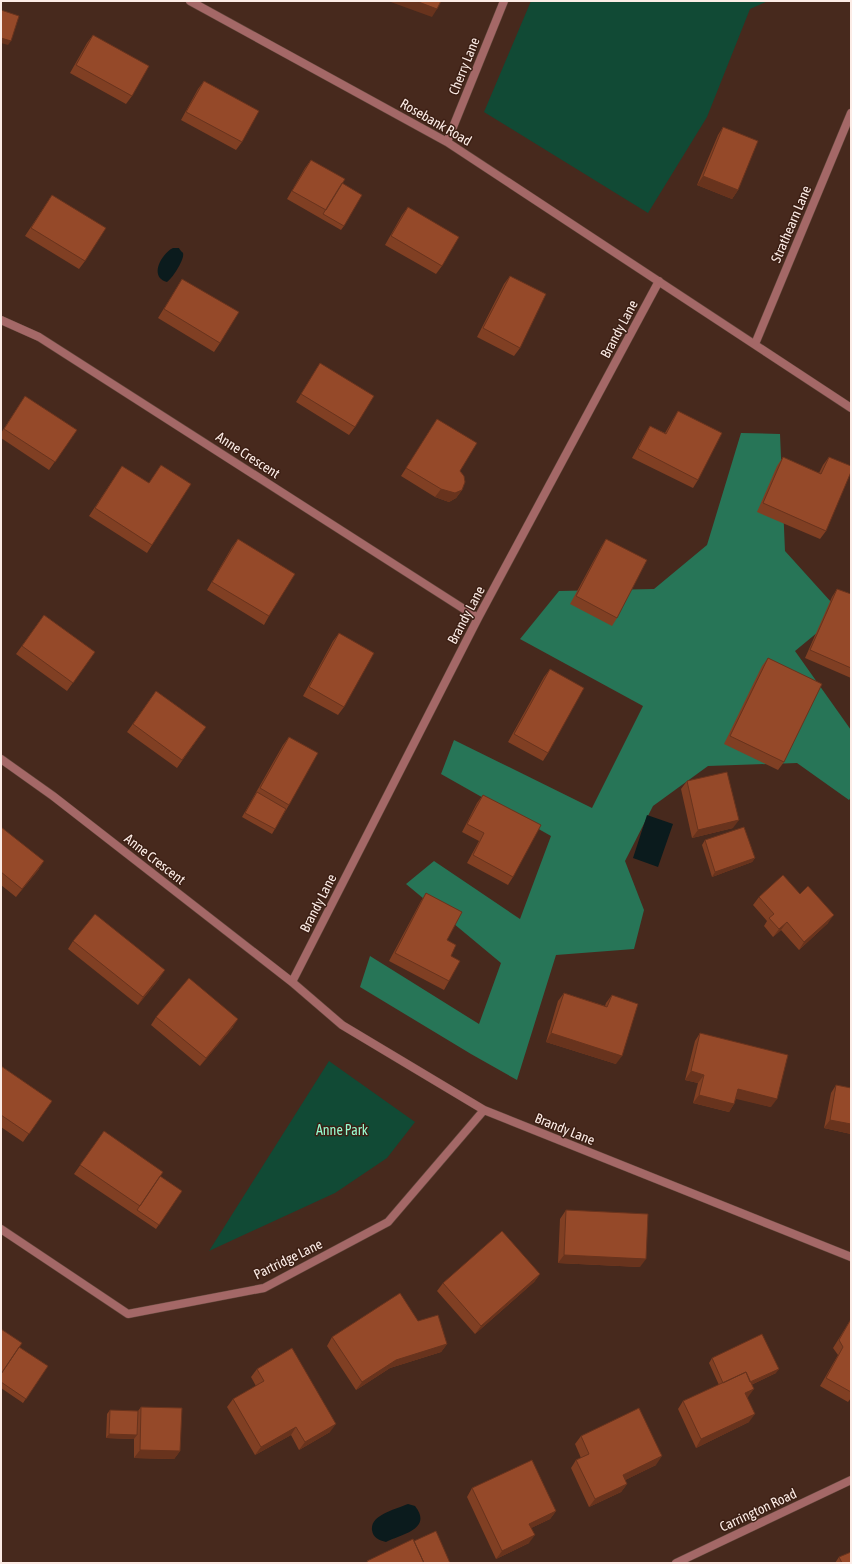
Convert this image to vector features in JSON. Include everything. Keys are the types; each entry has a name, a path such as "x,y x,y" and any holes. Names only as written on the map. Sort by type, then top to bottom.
{"street":[{"name":"Rosebank Road","path":"190,1 447,142 851,408"},
{"name":"Cherry Lane","path":"447,142 504,1"},
{"name":"Strathearn Lane","path":"755,344 851,113"},
{"name":"Brandy Lane","path":"660,281 478,618 292,982 342,1024 484,1110 851,1257"},
{"name":"Anne Crescent","path":"1,320 39,338 478,618"},
{"name":"Anne Crescent","path":"1,759 53,796 292,982"},
{"name":"Partridge Lane","path":"1,1229 128,1314 264,1288 388,1222 484,1110"},
{"name":"Carrington Road","path":"676,1563 851,1480"}],"green space":[{"path":"531,1 768,1 750,9 707,117 648,213 484,112"},
{"path":"741,433 780,434 785,551 841,613 795,651 851,730 851,797 849,800 797,763 708,766 653,806 625,861 644,910 634,949 556,955 517,1080 360,987 370,956 479,1024 501,963 406,884 434,861 520,919 551,836 441,774 454,740 592,808 643,706 520,639 559,591 654,589 707,545"},
{"name":"Anne Park","path":"329,1061 415,1122 387,1158 335,1193 209,1251"}],"shaded area":[{"path":"173,248 179,248 183,253 183,256 178,269 167,282 161,279 158,275 158,270 161,260"},
{"path":"647,815 673,824 658,867 633,858"},
{"path":"408,1504 415,1506 420,1514 418,1525 413,1530 386,1542 375,1537 372,1530 372,1525 379,1516"}],"building":[{"path":"416,1 441,1 437,9"},
{"path":"1,10 19,16 11,41 1,38"},
{"path":"93,35 149,66 132,96 76,65"},
{"path":"204,81 259,111 242,142 186,112"},
{"path":"723,127 758,141 738,190 703,176"},
{"path":"311,160 345,179 326,210 292,191"},
{"path":"342,183 362,195 344,226 323,214"},
{"path":"52,195 106,228 85,261 31,228"},
{"path":"408,207 459,237 442,266 391,236"},
{"path":"510,276 546,294 520,348 483,328"},
{"path":"182,279 239,312 220,343 164,309"},
{"path":"320,363 374,396 355,427 301,394"},
{"path":"25,396 77,430 55,462 4,429"},
{"path":"678,411 722,433 698,480 638,449 650,426 666,434"},
{"path":"437,419 477,443 460,471 464,476 465,482 462,490 455,493 441,489 406,468"},
{"path":"783,457 821,474 829,457 851,466 851,472 826,531 763,503"},
{"path":"161,465 191,484 152,545 95,508 122,466 149,483"},
{"path":"238,539 295,574 269,616 212,582"},
{"path":"606,539 647,560 617,618 576,596"},
{"path":"837,589 851,594 851,668 810,650"},
{"path":"44,615 95,652 73,683 22,646"},
{"path":"339,633 374,653 344,707 309,687"},
{"path":"768,658 822,684 784,762 730,736"},
{"path":"550,669 584,688 548,753 514,734"},
{"path":"156,691 206,727 182,760 133,724"},
{"path":"289,737 318,753 289,805 260,788"},
{"path":"727,772 739,820 698,830 687,781"},
{"path":"257,792 286,809 275,829 245,813"},
{"path":"483,795 541,825 513,877 473,855 484,833 467,824"},
{"path":"1,827 44,861 22,889 1,872"},
{"path":"744,827 755,858 715,872 705,840"},
{"path":"783,875 800,894 808,886 834,915 804,942 787,922 779,929 769,918 774,914 759,897"},
{"path":"426,893 462,912 447,940 456,945 451,956 460,961 449,981 395,953"},
{"path":"95,914 165,970 143,997 73,941"},
{"path":"189,978 238,1019 206,1058 156,1017"},
{"path":"564,993 607,1007 612,995 638,1004 622,1056 551,1033"},
{"path":"700,1033 788,1055 777,1099 738,1089 734,1104 699,1095 704,1075 691,1071"},
{"path":"1,1066 52,1101 29,1134 1,1115"},
{"path":"836,1085 851,1088 851,1124 830,1120"},
{"path":"104,1131 163,1172 140,1206 80,1165"},
{"path":"160,1176 182,1191 159,1225 137,1210"},
{"path":"566,1210 648,1214 646,1259 564,1255"},
{"path":"502,1231 540,1274 481,1326 443,1283"},
{"path":"400,1293 418,1321 438,1315 447,1344 396,1360 362,1382 332,1337"},
{"path":"851,1319 851,1392 826,1378 843,1347 839,1340"},
{"path":"1,1329 22,1343 1,1374"},
{"path":"762,1334 779,1369 750,1382 746,1372 723,1383 712,1358"},
{"path":"19,1347 48,1366 26,1399 1,1382 1,1374"},
{"path":"292,1348 336,1424 305,1442 296,1427 261,1447 233,1399 264,1381 257,1369"},
{"path":"746,1372 754,1389 745,1393 755,1414 701,1439 683,1401"},
{"path":"141,1407 182,1408 180,1451 140,1450"},
{"path":"639,1408 662,1456 623,1475 627,1484 595,1499 576,1460 589,1454 581,1436"},
{"path":"110,1410 138,1411 137,1435 109,1434"},
{"path":"532,1460 556,1511 529,1524 535,1535 502,1551 472,1488"},
{"path":"436,1531 450,1563 424,1563 414,1541"},
{"path":"413,1539 424,1563 368,1563 367,1561"},
{"path":"851,1552 851,1563 842,1563 839,1557"}]}
